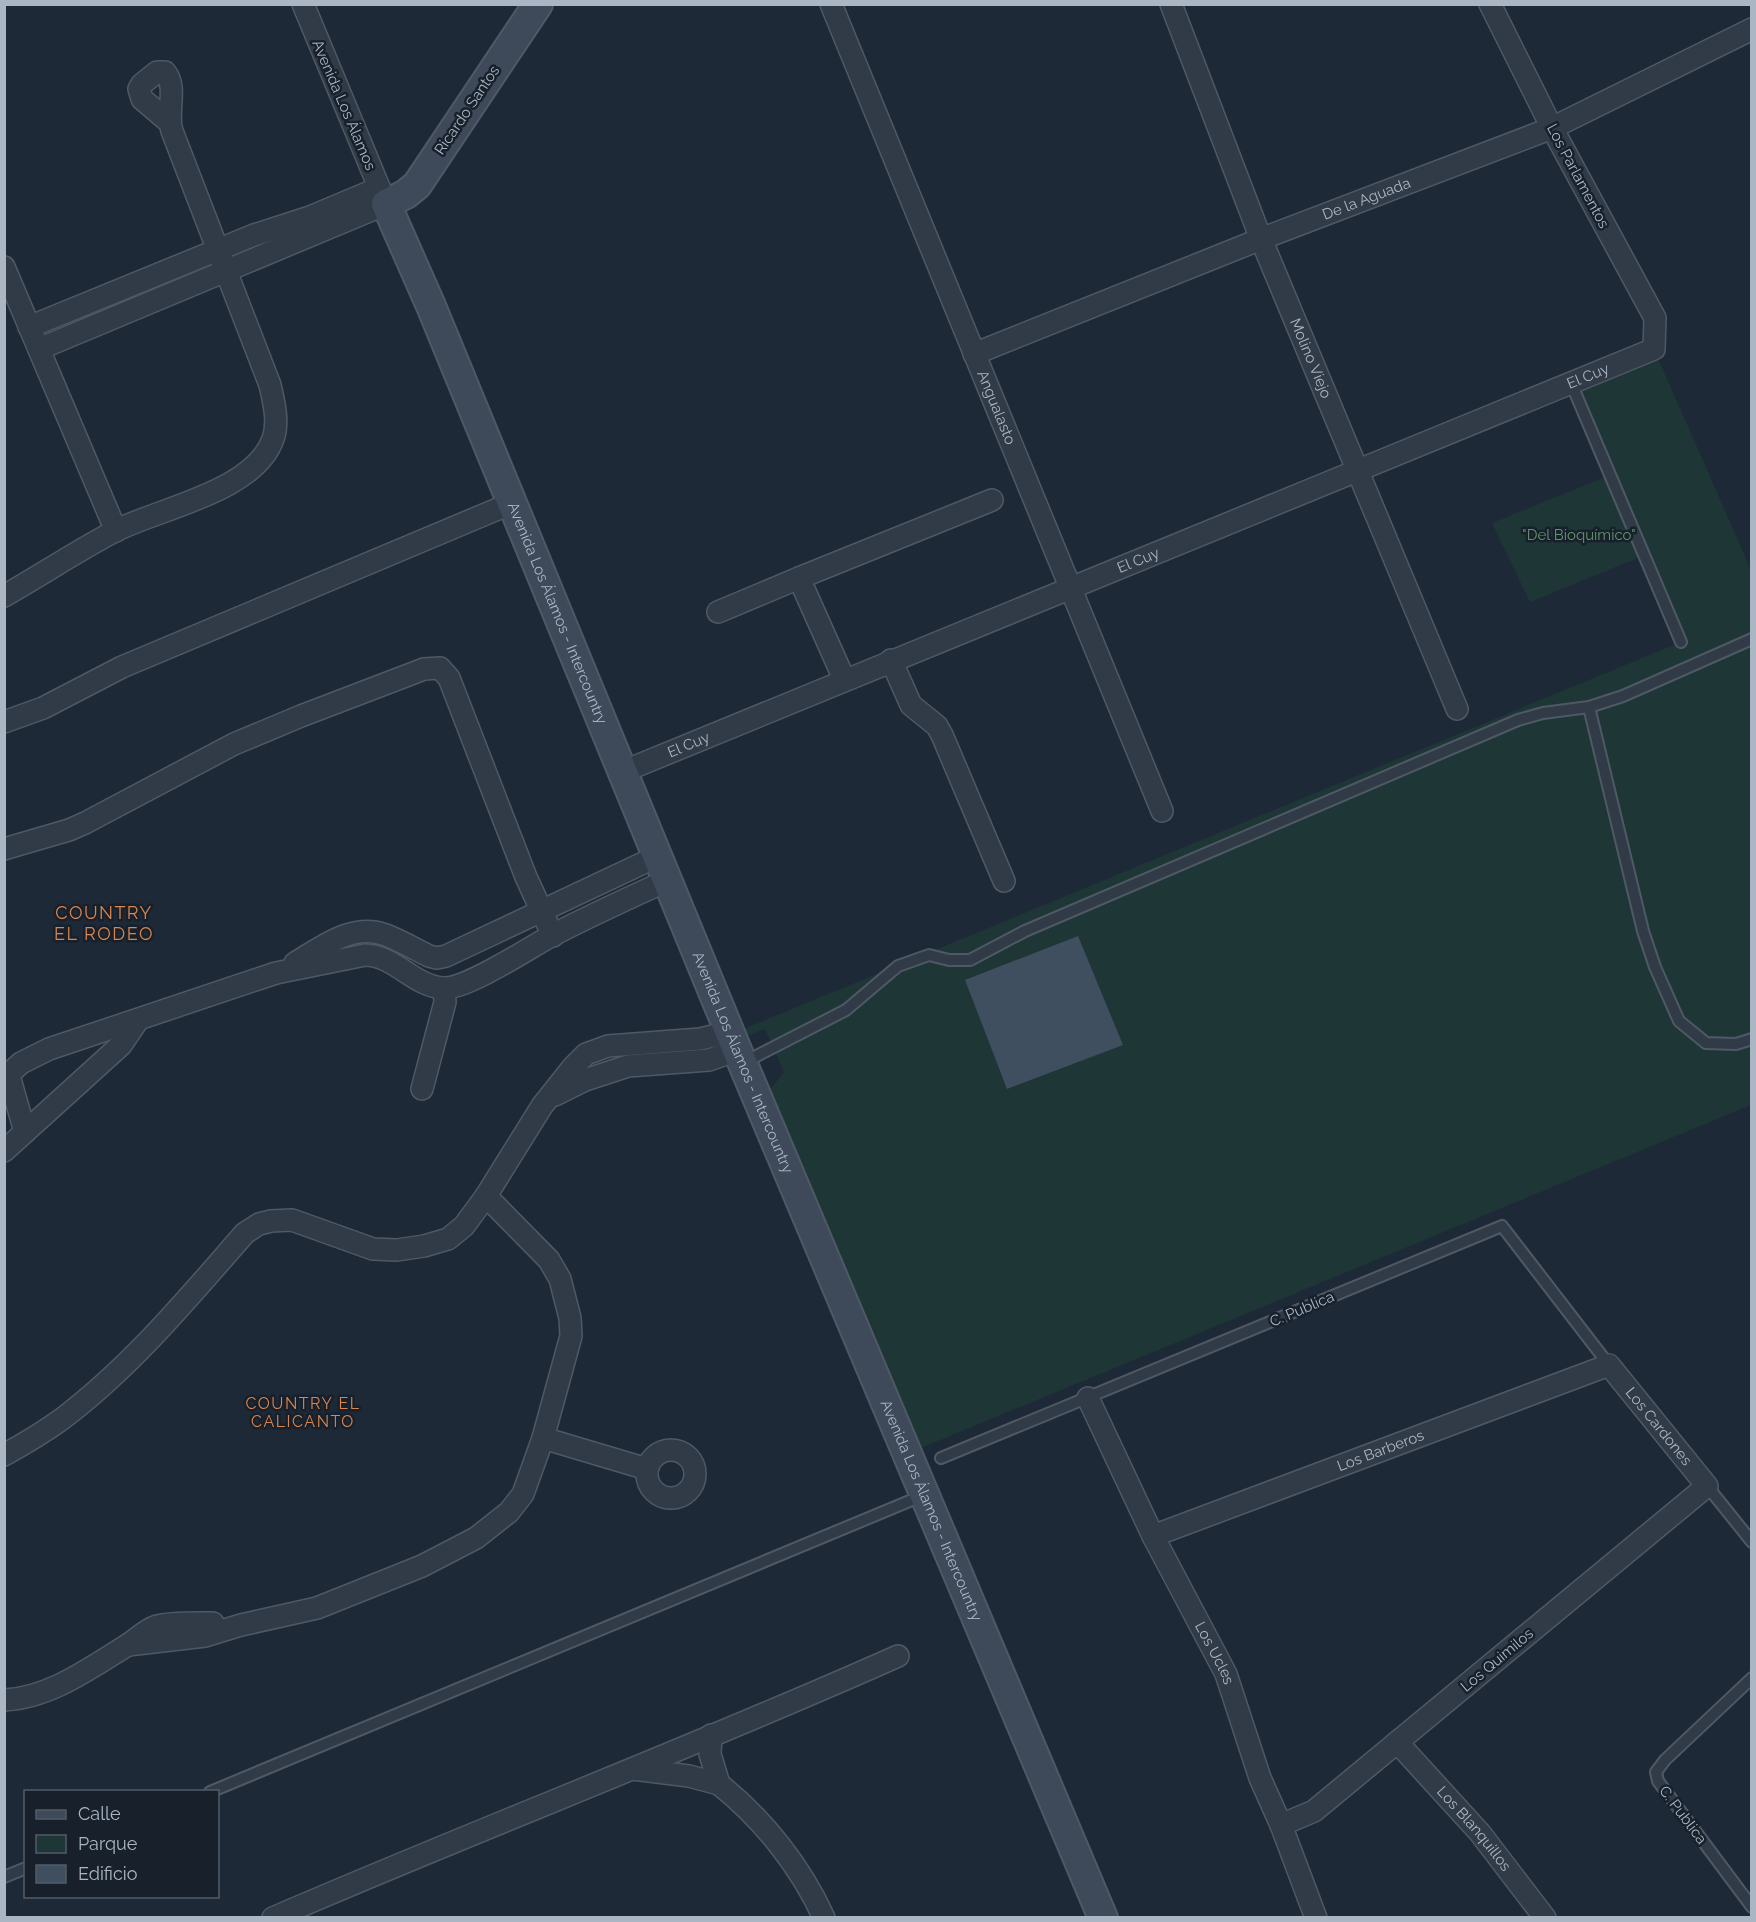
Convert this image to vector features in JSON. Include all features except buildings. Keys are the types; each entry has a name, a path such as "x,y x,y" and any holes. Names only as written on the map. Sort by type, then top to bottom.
{"main road":[{"name":"Ricardo Santos","path":"382,196 406,194 417,185 538,4"},
{"name":"Avenida Los Álamos - Intercountry","path":"382,196 431,306 736,1048 1103,1917"}],"street":[{"name":"Avenida Los Álamos","path":"303,4 382,196"},
{"name":"Angualasto","path":"831,4 1162,811"},
{"name":"Molino Viejo","path":"1170,4 1261,239 1457,709"},
{"name":"Los Parlamentos","path":"1490,4 1552,128 1655,318 1654,349"},
{"name":"De la Aguada","path":"974,354 1261,239 1552,128 1752,29"},
{"path":"4,596 116,531 229,485 247,472 267,452 273,440 275,407 270,385 169,122"},
{"path":"29,327 277,227 382,196"},
{"path":"39,349 226,272 382,196"},
{"path":"4,267 116,531"},
{"name":"El Cuy","path":"622,772 1654,349"},
{"path":"718,612 992,500"},
{"path":"4,722 43,708 122,667 512,503"},
{"path":"799,578 844,680"},
{"path":"891,660 911,705 937,726 942,735 1004,881"},
{"path":"4,849 86,823 234,744 301,716 432,667 440,668 449,678 552,936"},
{"path":"276,974 351,933 384,934 437,958 458,952 542,911 663,868"},
{"path":"25,1132 10,1073 14,1068 49,1049 276,974 364,955 375,955 385,959 415,979 444,988 464,984 552,936 663,868"},
{"path":"423,1089 445,1002 444,988"},
{"path":"4,1151 121,1045 138,1020"},
{"path":"4,1455 62,1419 129,1361 168,1321 245,1233 259,1224 292,1220 373,1249 397,1250 448,1239 464,1226 486,1196 526,1129 573,1067 586,1054 597,1049 626,1043 700,1039 736,1048"},
{"path":"4,1700 37,1694 52,1688 128,1645 205,1636 241,1625 317,1608 422,1566 476,1538 509,1512 523,1494 543,1438 571,1336 570,1318 560,1279 549,1260 486,1196"},
{"name":"Los Cardones","path":"1609,1365 1707,1486"},
{"name":"Los Barberos","path":"1153,1536 1609,1365"},
{"name":"Los Ucles","path":"1088,1398 1153,1536 1226,1674 1260,1778 1281,1825 1316,1917"},
{"path":"543,1438 647,1469"},
{"name":"Los Quimilos","path":"1281,1825 1314,1811 1707,1486"},
{"path":"273,1917 499,1822 793,1703 898,1656"},
{"path":"711,1735 710,1754 719,1784"},
{"name":"Los Blanquillos","path":"1397,1742 1480,1833 1545,1917"},
{"path":"630,1769 689,1776 719,1784 735,1797 792,1861 824,1917"}],"lane":[{"path":"1571,382 1681,642"},
{"path":"736,1048 846,1010 885,975 913,959 929,955 949,960 970,960 1025,931 1518,720 1543,713 1589,707 1623,696 1752,639"},
{"path":"1589,707 1643,931 1655,967 1679,1021 1706,1043 1736,1044 1752,1039"},
{"name":"C. Publica","path":"941,1458 1502,1226 1609,1365"},
{"path":"1707,1486 1752,1542"},
{"path":"212,1790 925,1494"},
{"name":"C. Publica","path":"1752,1678 1665,1760 1656,1772 1658,1781 1752,1907"},
{"path":"4,1877 24,1869"}],"green space":[{"name":"\"Del Bioquímico\"","path":"1654,349 1751,570 1751,1105 916,1450 765,1096 784,1072 765,1029 743,1038 741,1030 1681,642 1645,555 1530,602 1492,523 1610,475 1571,383"}],"district":[{"name":"COUNTRY EL RODEO","path":"104,922"},
{"name":"COUNTRY EL CALICANTO","path":"303,1412"}]}
